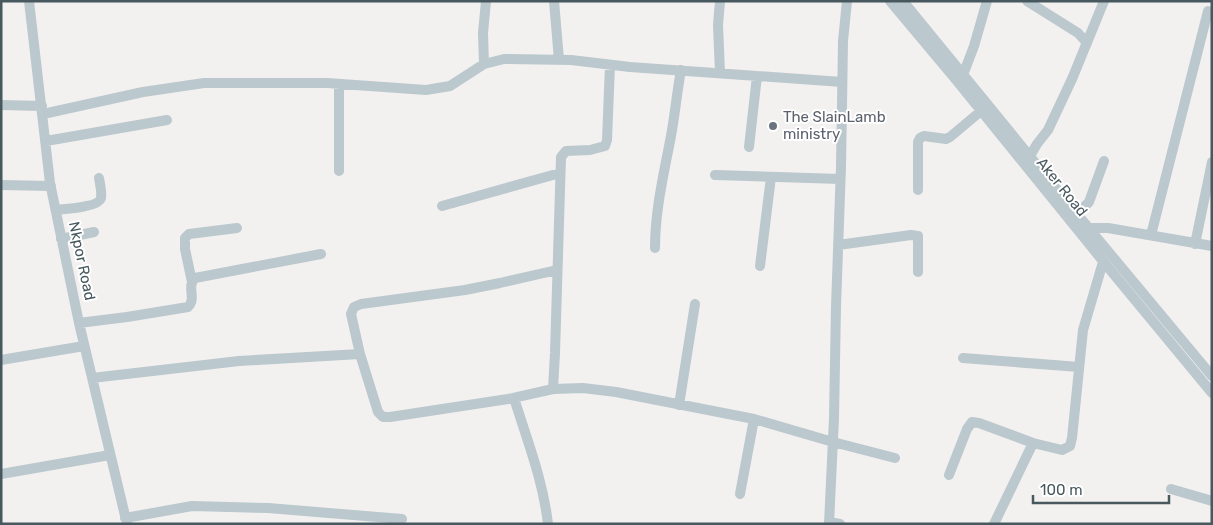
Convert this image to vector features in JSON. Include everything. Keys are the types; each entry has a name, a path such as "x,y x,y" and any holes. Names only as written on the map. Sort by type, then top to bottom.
{"street":[{"name":"Nkpor Road","path":"30,1 51,186 84,346 126,521"},
{"path":"484,64 483,33 486,1"},
{"path":"554,1 560,60"},
{"path":"720,1 718,25 720,73"},
{"path":"840,524 829,523 833,442 843,41 847,1"},
{"name":"Aker Road","path":"890,1 981,111 994,120 1030,156 1212,376"},
{"name":"Aker Road","path":"903,1 963,75 994,120 1103,262 1212,393"},
{"path":"963,75 974,46 986,1"},
{"path":"1027,1 1078,33 1087,43"},
{"path":"1030,156 1048,130 1072,79 1104,1"},
{"path":"1151,235 1208,11"},
{"path":"1,105 42,110 204,83 339,84 426,90 450,86 484,64 504,58 571,60 610,65 842,82"},
{"path":"552,388 556,344 561,157 566,151 590,150 605,146 607,140 610,65"},
{"path":"655,248 658,198 671,134 680,70"},
{"path":"749,147 757,76"},
{"path":"339,84 339,171"},
{"path":"918,190 918,142 920,138 924,136 946,139 981,111"},
{"path":"46,141 167,120"},
{"path":"1077,214 1089,202 1104,161"},
{"path":"1195,244 1212,162"},
{"path":"442,206 560,173"},
{"path":"716,175 840,179"},
{"path":"760,266 771,176"},
{"path":"56,210 93,205 99,202 101,197 99,178"},
{"path":"1,185 51,186"},
{"path":"79,323 188,307 193,300 185,238 189,234 237,228"},
{"path":"1088,228 1108,228 1212,246"},
{"path":"61,239 94,232"},
{"path":"838,245 911,235 918,236 918,272"},
{"path":"192,282 195,278 321,254"},
{"path":"950,475 967,429 972,422 979,422 1033,443 1062,450 1070,446 1083,330 1103,262"},
{"path":"558,270 482,286 361,304 354,307 351,314 360,354 378,412 383,417 390,417 514,398 552,388 583,388 616,392 754,419 895,458"},
{"path":"679,405 695,304"},
{"path":"1,360 84,346"},
{"path":"92,378 239,361 360,354"},
{"path":"962,358 1079,367"},
{"path":"514,398 538,472 548,524"},
{"path":"740,494 754,419"},
{"path":"994,524 1033,443"},
{"path":"1,474 110,454"},
{"path":"1171,489 1212,501"},
{"path":"126,521 192,506 261,508 402,519"}],"place":[{"name":"The SlainLamb ministry","path":"773,126"}]}
